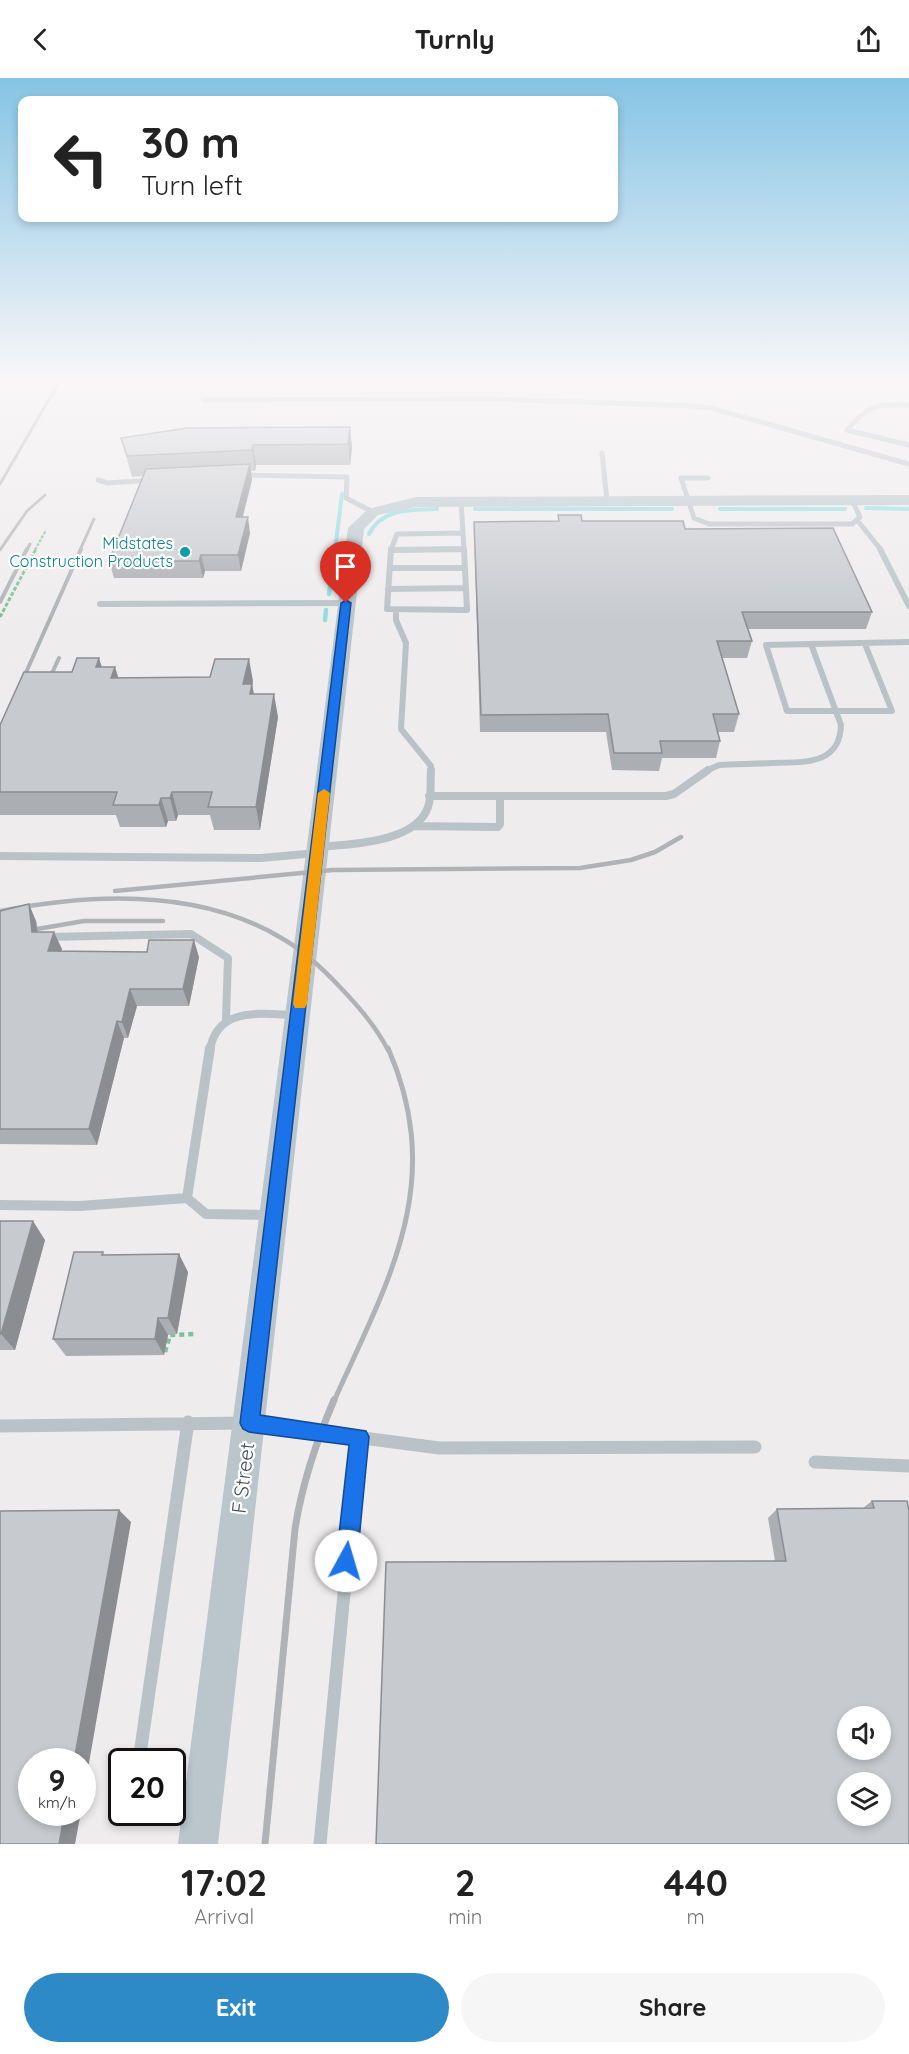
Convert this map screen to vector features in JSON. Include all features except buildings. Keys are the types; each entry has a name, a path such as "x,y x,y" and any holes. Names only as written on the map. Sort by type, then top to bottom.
{"street":[{"path":"373,512 404,503 461,501 909,500"},
{"name":"F Street","path":"198,1844 354,533 359,523 373,512"}],"lane":[{"path":"602,457 607,501"},
{"path":"889,457 909,464"},
{"path":"233,475 347,477 346,498 373,512"},
{"path":"708,478 681,478 694,518 709,524 852,524 860,517 852,500"},
{"path":"98,480 108,483 165,479"},
{"path":"461,501 463,533 464,549 467,610 396,611 387,609 392,550 397,534 463,533"},
{"path":"858,521 878,544 909,606"},
{"path":"392,550 464,549"},
{"path":"390,568 465,568"},
{"path":"388,589 466,588"},
{"path":"100,604 346,603"},
{"path":"0,856 261,858 391,837 407,832 421,821 428,810 431,766 401,729 406,643 396,620 396,611"},
{"path":"865,644 892,711 791,712 785,709 766,645 909,642"},
{"path":"429,796 666,796 674,794 712,766 812,762 826,757 836,747 842,734 837,712 811,644"},
{"path":"414,826 498,827 500,824 500,796"},
{"path":"47,937 191,934 228,958 226,1020 211,1043 187,1198"},
{"path":"226,1020 245,1014 298,1015"},
{"path":"0,1205 80,1206 187,1198 206,1214 274,1215"},
{"path":"141,1748 188,1422"},
{"path":"0,1426 249,1423 439,1448 755,1447"},
{"path":"320,1844 359,1437"},
{"path":"815,1462 909,1466"},
{"path":"186,1788 205,1787"}],"path":[{"path":"0,617 46,530"},
{"path":"165,1352 170,1335 195,1334"}],"waterway":[{"path":"335,550 342,494"},
{"path":"866,508 909,509"},
{"path":"369,534 381,519 389,515 407,510 437,509"},
{"path":"475,509 672,509"},
{"path":"720,509 845,509"},
{"path":"329,594 335,549"},
{"path":"325,620 326,610"}],"railway":[{"path":"0,484 15,457"},
{"path":"0,550 27,511 45,495"},
{"path":"80,550 94,519"},
{"path":"27,550 30,544"},
{"path":"0,602 27,549"},
{"path":"20,686 81,549"},
{"path":"46,686 59,658"},
{"path":"115,891 333,870 580,868 631,860 655,852 681,837"},
{"path":"0,911 71,901 145,899 181,903 251,922 291,944 319,966 366,1016 388,1050"},
{"path":"37,929 84,921 163,921"},
{"path":"334,1401 374,1314 390,1272 403,1230 411,1187 412,1143 405,1097 388,1048"},
{"path":"265,1844 295,1529 310,1463 334,1400"}],"slow traffic":[{"path":"300,1004 324,793"}],"place":[{"name":"Midstates Construction Products","path":"185,552"}],"route":[{"path":"346,603 249,1423 359,1437 346,1561"}]}
